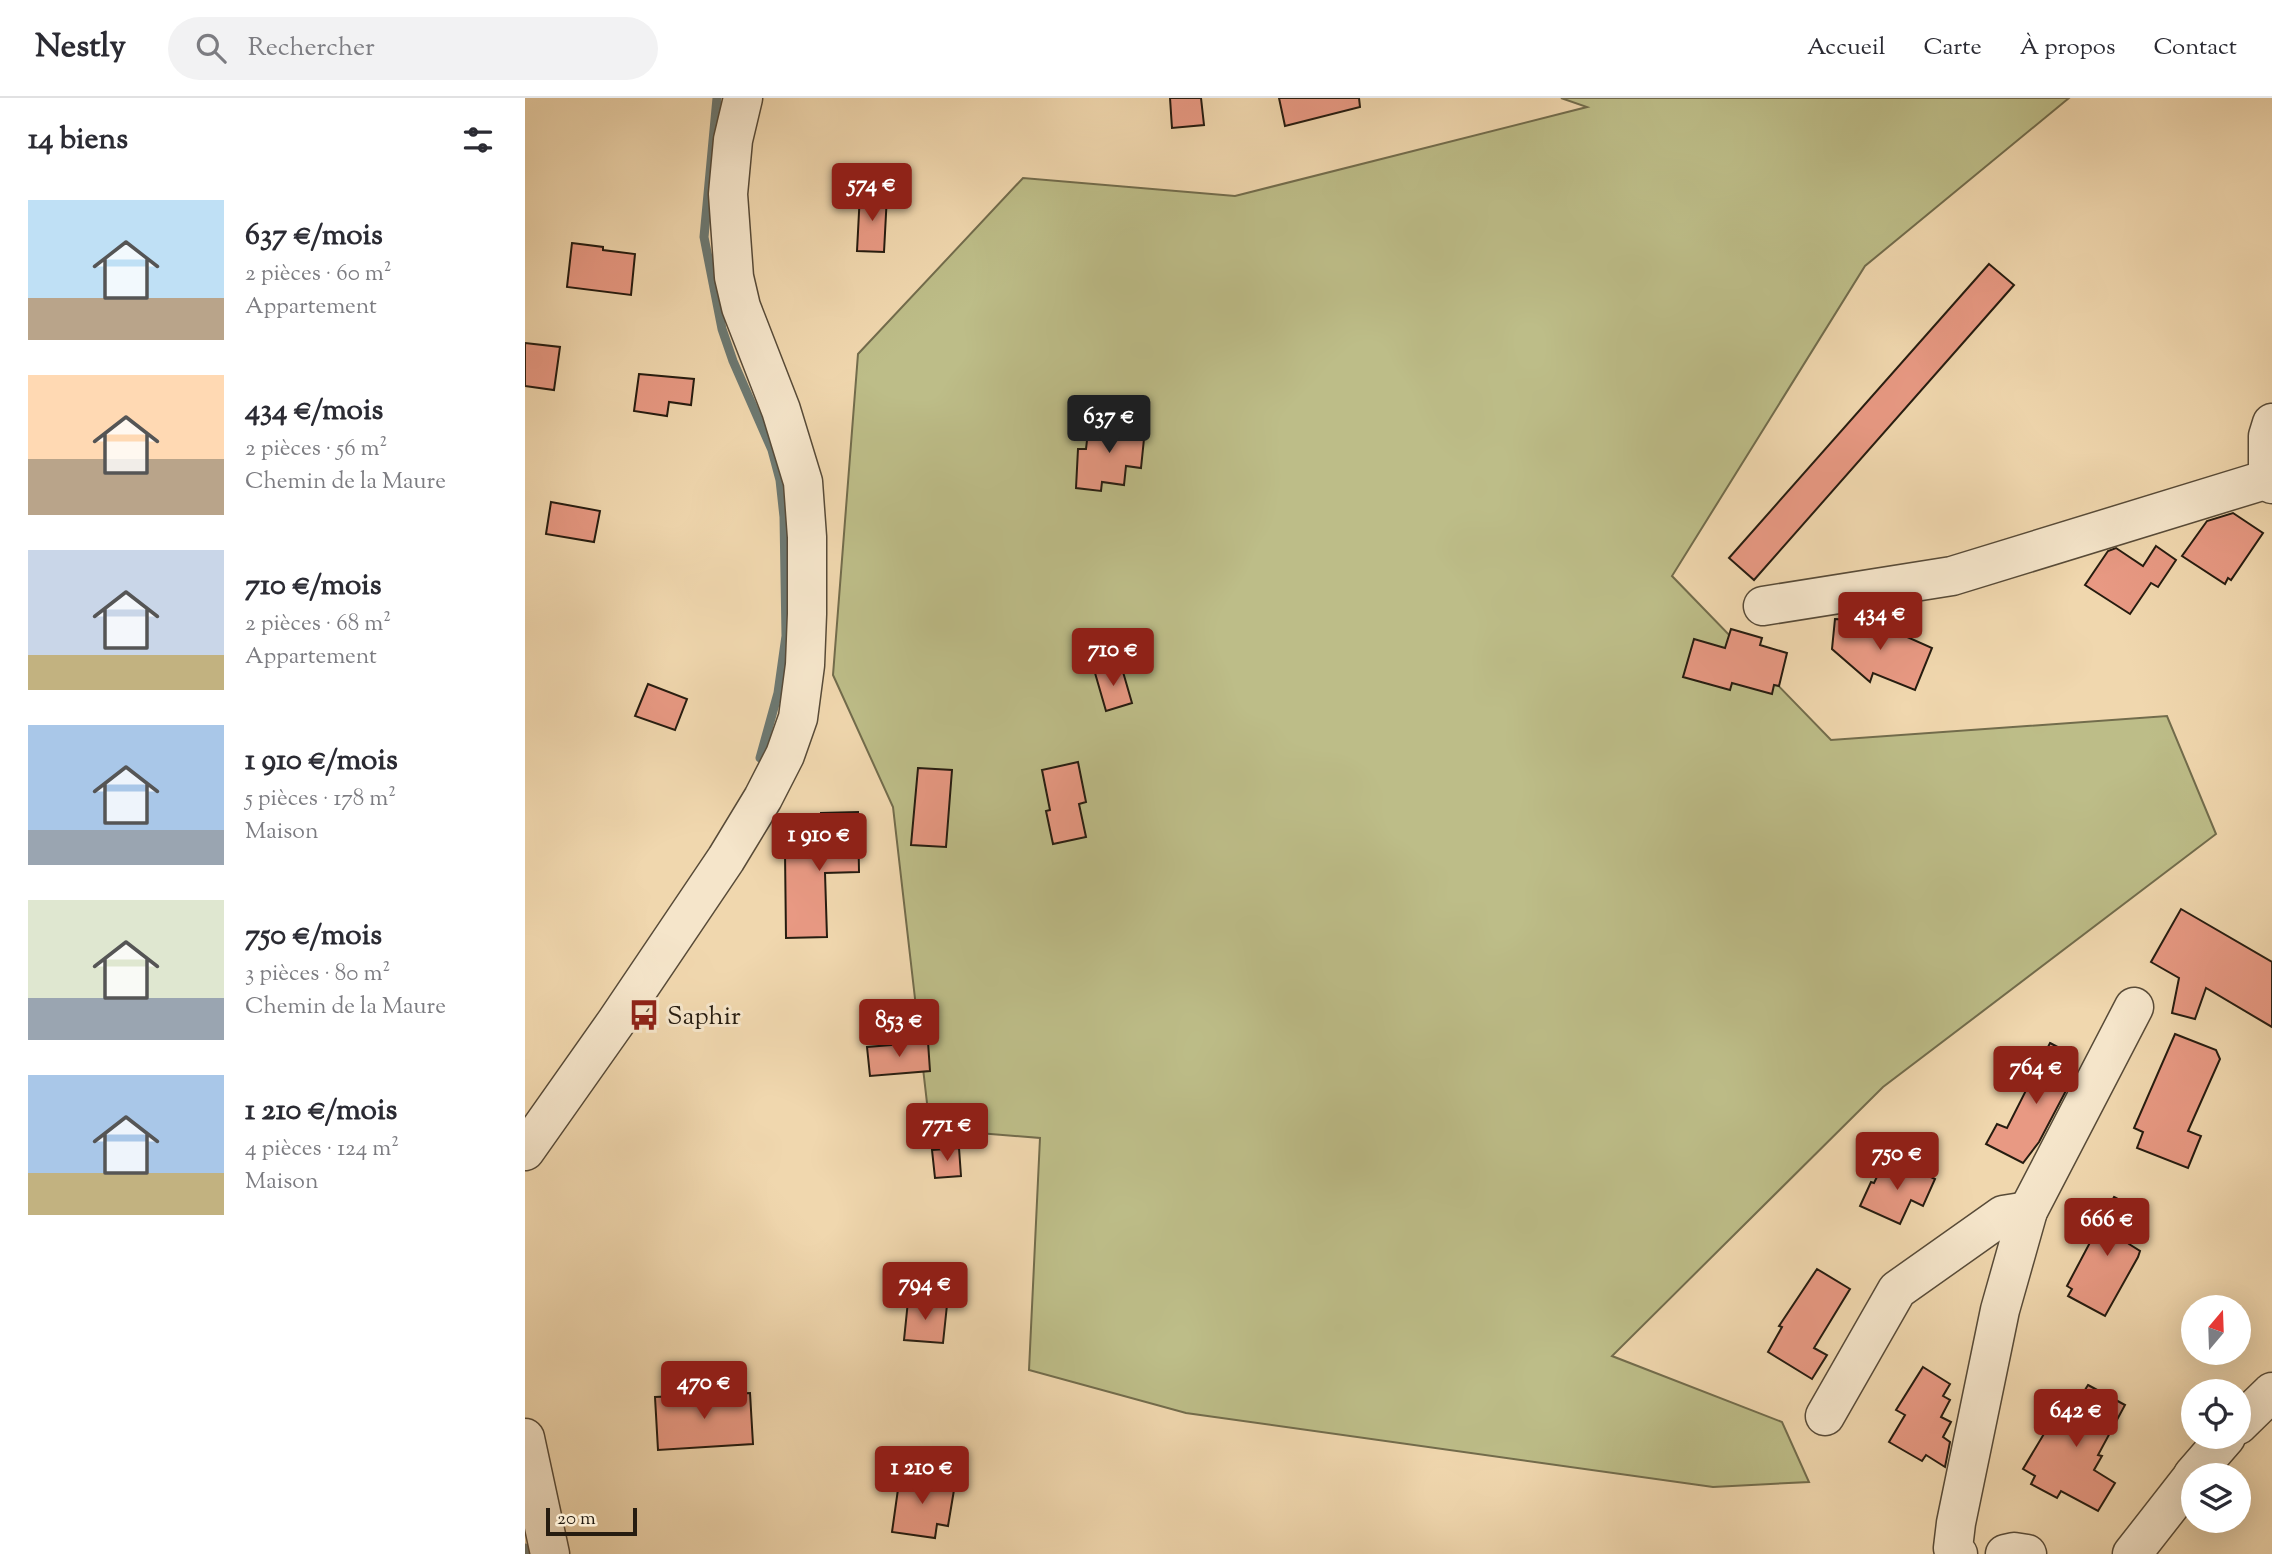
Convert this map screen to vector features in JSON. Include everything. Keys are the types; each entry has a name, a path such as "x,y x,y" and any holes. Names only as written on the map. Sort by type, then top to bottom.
{"street":[{"path":"525,1151 726,859 764,798 785,755 798,718 806,665 807,537 803,482 781,410 741,307 733,277 728,194 733,140 743,98"},
{"path":"1763,606 1952,576 2270,481 2268,436 2272,423"},
{"path":"1958,1554 1953,1548 1969,1459 2000,1310 2028,1211 2134,1007"},
{"path":"1825,1416 1897,1290 2003,1215 2028,1211"},
{"path":"2251,1412 2272,1392"},
{"path":"525,1438 550,1554"},
{"path":"2204,1463 2216,1449"},
{"path":"2132,1554 2181,1491"},
{"path":"2004,1554 2027,1554"}],"green space":[{"path":"1561,98 2069,98 1865,266 1672,576 1831,740 2167,716 2216,834 1883,1087 1612,1356 1782,1422 1809,1482 1713,1487 1186,1413 1029,1370 1040,1138 930,1129 893,807 833,675 858,354 1023,178 1235,196 1587,107"}],"building":[{"path":"1170,98 1201,98 1204,125 1172,128"},
{"path":"1279,98 1359,98 1360,107 1285,126"},
{"path":"860,193 887,195 884,252 857,251"},
{"path":"572,243 635,254 631,295 567,287"},
{"path":"1989,264 2014,285 1754,580 1729,558"},
{"path":"525,343 560,347 554,390 525,386"},
{"path":"639,374 694,379 691,405 669,402 667,416 634,411"},
{"path":"1089,423 1145,429 1141,468 1126,466 1124,485 1102,482 1101,491 1076,488 1078,449 1086,449"},
{"path":"551,502 600,511 594,542 546,534"},
{"path":"2233,513 2263,533 2231,580 2228,578 2225,584 2182,556 2207,521"},
{"path":"2156,546 2176,560 2158,587 2151,583 2130,614 2085,585 2108,551 2116,548 2143,566"},
{"path":"1835,619 1855,620 1908,633 1907,637 1932,648 1915,690 1873,673 1870,682 1832,649"},
{"path":"1731,629 1762,638 1760,645 1787,653 1779,686 1774,685 1772,694 1732,683 1730,690 1683,677 1694,639 1725,648"},
{"path":"1121,665 1132,703 1106,711 1095,673"},
{"path":"648,684 687,699 675,730 635,716"},
{"path":"1078,762 1086,802 1079,804 1086,837 1053,844 1042,770"},
{"path":"918,768 952,770 946,847 911,845"},
{"path":"858,812 859,872 825,873 827,937 786,938 785,852 801,852 801,837 821,837 821,813"},
{"path":"2181,909 2272,962 2272,1027 2206,988 2195,1019 2172,1013 2179,978 2151,962"},
{"path":"2175,1034 2216,1050 2220,1059 2188,1131 2201,1136 2188,1168 2137,1148 2143,1132 2134,1128"},
{"path":"928,1042 930,1071 870,1076 867,1047"},
{"path":"2050,1043 2075,1056 2069,1085 2039,1142 2023,1163 1986,1144 1997,1124 2007,1128"},
{"path":"959,1148 961,1176 935,1178 932,1150"},
{"path":"1884,1162 1907,1173 1910,1167 1935,1179 1923,1206 1911,1200 1900,1224 1860,1206"},
{"path":"2114,1197 2146,1214 2129,1244 2140,1251 2138,1257 2105,1316 2068,1296 2072,1289 2067,1286"},
{"path":"1817,1269 1850,1289 1814,1348 1827,1355 1812,1379 1768,1352 1782,1327 1779,1326"},
{"path":"908,1301 947,1305 943,1343 904,1340"},
{"path":"1923,1367 1950,1384 1943,1396 1950,1400 1941,1417 1951,1422 1943,1437 1950,1442 1945,1467 1926,1455 1922,1461 1889,1442 1905,1415 1896,1410"},
{"path":"2088,1385 2125,1405 2098,1455 2102,1456 2094,1470 2115,1483 2098,1511 2061,1491 2057,1498 2031,1484 2035,1476 2023,1469 2060,1407 2067,1411 2076,1395 2080,1398"},
{"path":"750,1393 753,1444 658,1450 655,1397"},
{"path":"900,1475 955,1484 948,1526 937,1524 935,1538 892,1532"}],"waterway":[{"path":"717,98 704,237 722,329 772,450 780,480 784,517 786,636 778,693 760,758"},
{"path":"525,1548 525,1554"}],"place":[{"name":"Saphir","path":"644,1015"}]}
